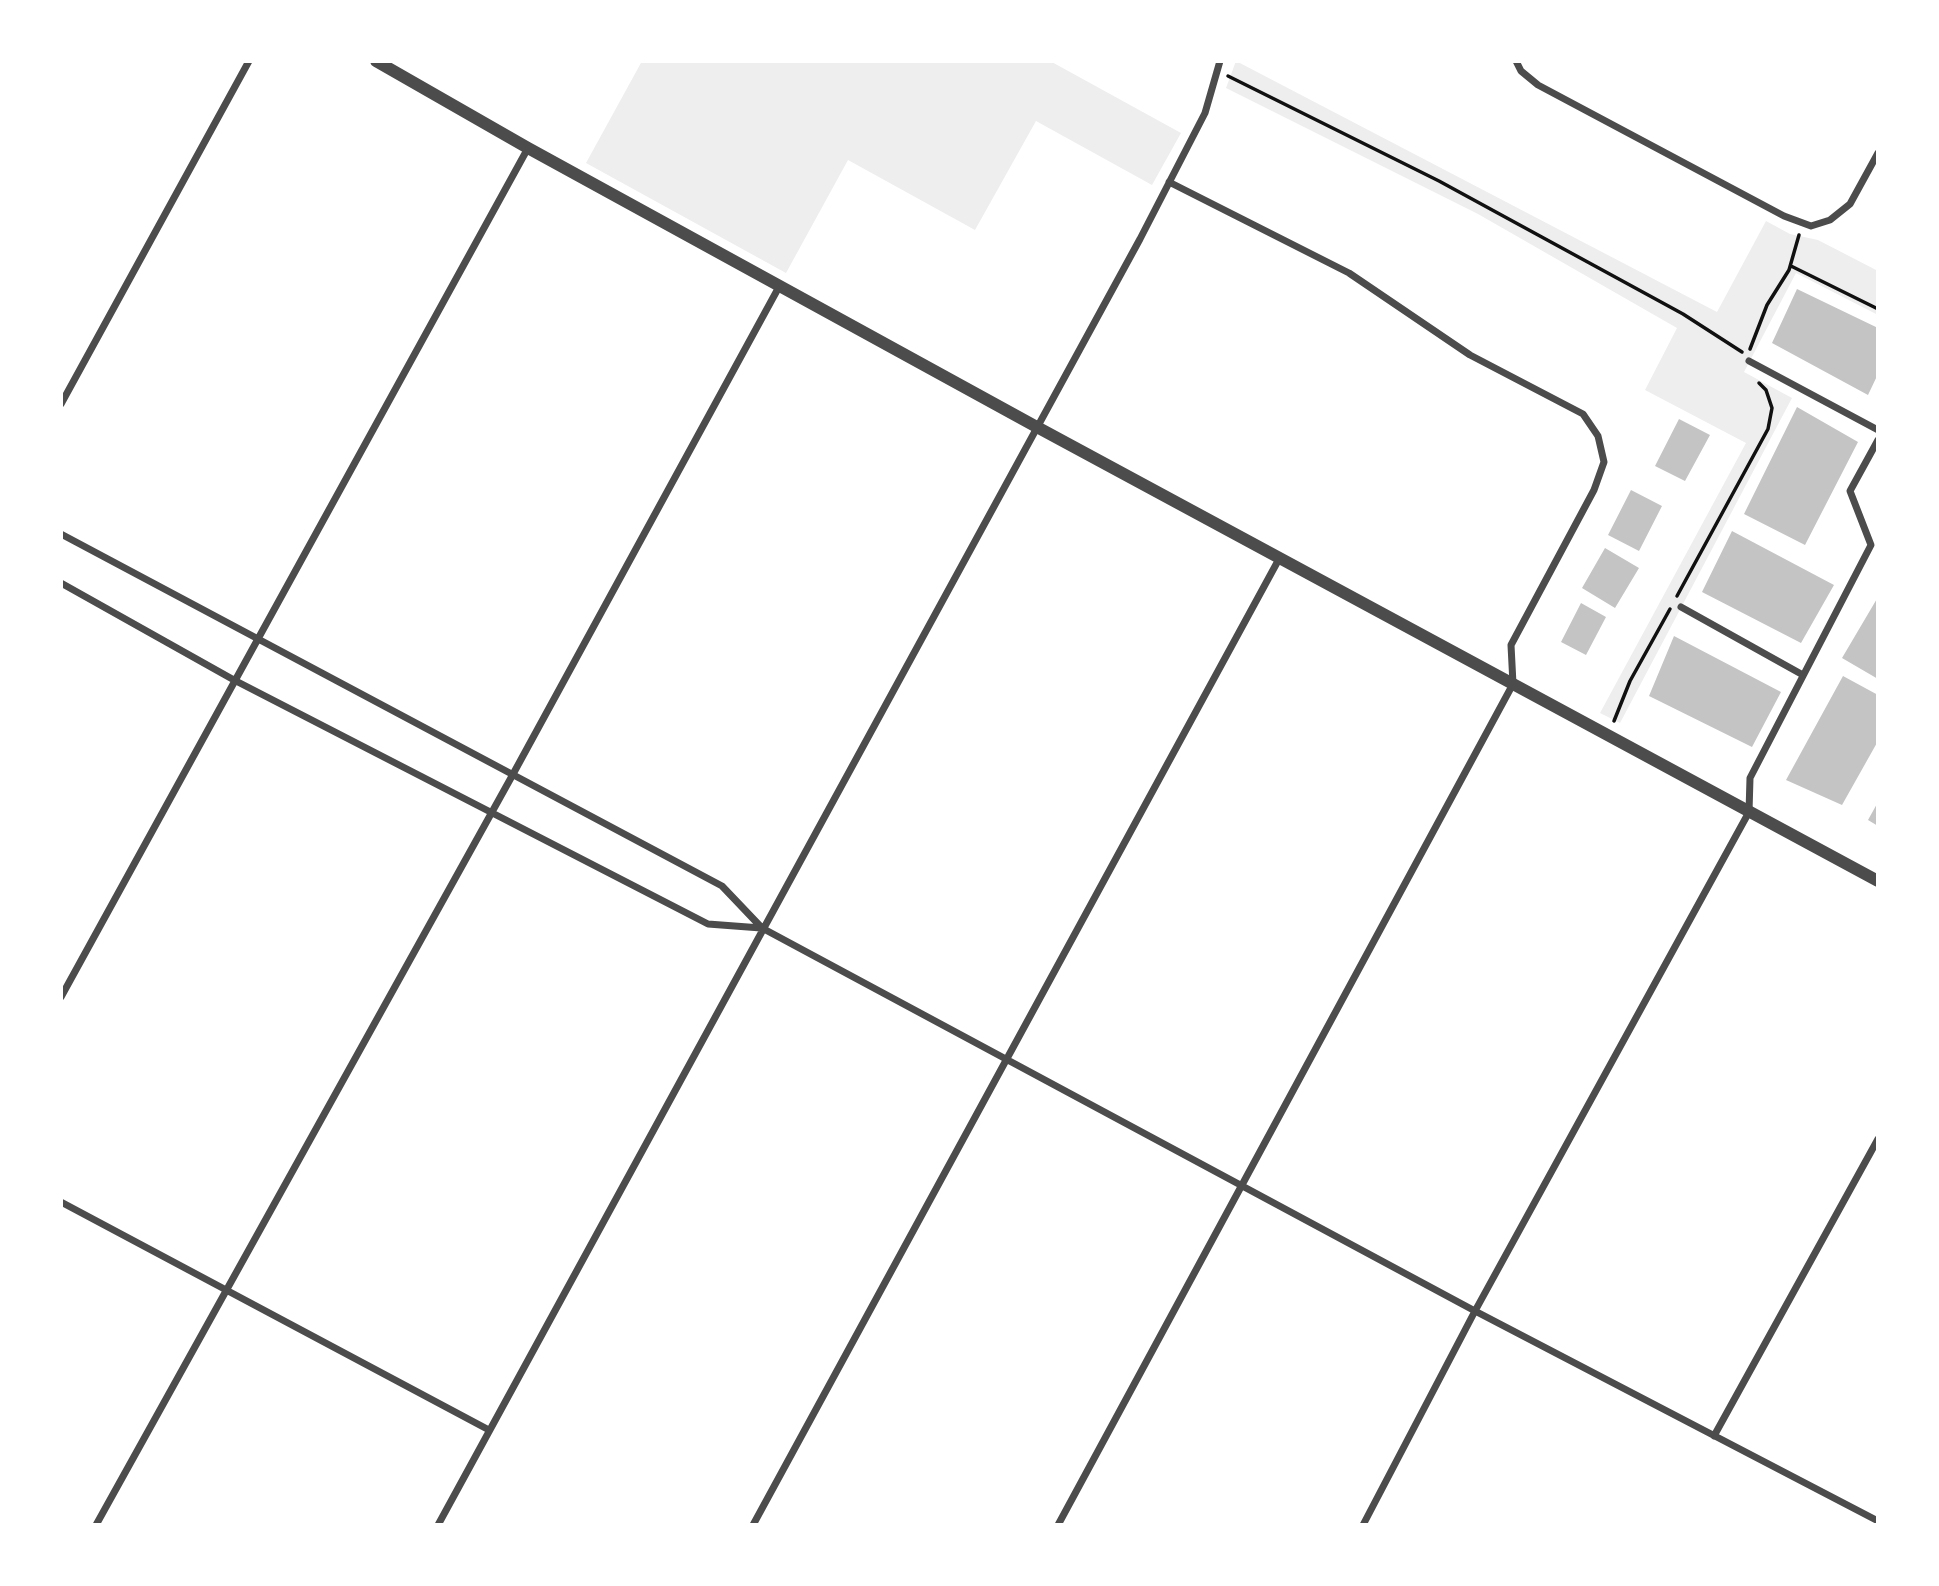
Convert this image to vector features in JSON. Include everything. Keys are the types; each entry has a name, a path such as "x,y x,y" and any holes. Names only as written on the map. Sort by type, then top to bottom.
{"street":[{"path":"61,404 249,61"},
{"path":"376,61 528,148 1035,426 1878,881"},
{"path":"438,1525 1169,182 1205,113 1220,61"},
{"path":"1516,61 1521,71 1538,85 1811,226 1830,220 1850,204 1878,153"},
{"path":"61,997 528,148"},
{"path":"1058,1525 1513,684 1511,645 1594,490 1605,462 1598,436 1583,414 1470,355 1349,273 1169,182"},
{"path":"96,1525 512,776 780,285"},
{"path":"1749,361 1878,430"},
{"path":"1363,1525 1475,1311 1749,812 1750,778 1871,545 1850,491 1878,440"},
{"path":"61,534 722,886 762,928 1475,1311 1878,1521"},
{"path":"753,1525 1279,559"},
{"path":"61,583 234,680 708,924 762,928"},
{"path":"1681,607 1803,675"},
{"path":"1714,1436 1878,1139"},
{"path":"61,1202 489,1430"}],"path":[{"path":"1217,71 1439,181 1659,300 1723,337 1747,358 1767,305 1791,266 1802,222"},
{"path":"1791,266 1878,309"},
{"path":"1607,735 1625,699 1630,681 1768,429 1772,419 1770,401 1762,385 1751,378"}],"shaded area":[{"path":"642,61 1050,61 1181,133 1152,185 1036,121 975,230 848,160 786,273 586,163"},
{"path":"1236,61 1717,312 1766,221 1790,234 1818,240 1878,271 1878,315 1796,273 1744,372 1792,398 1620,723 1600,713 1746,443 1645,390 1677,328 1478,214 1226,88"}],"building":[{"path":"1797,289 1878,328 1878,374 1868,395 1772,343"},
{"path":"1797,407 1858,442 1805,545 1744,514"},
{"path":"1679,419 1710,435 1685,481 1655,466"},
{"path":"1631,490 1662,506 1639,551 1608,535"},
{"path":"1732,531 1834,585 1801,643 1702,592"},
{"path":"1605,548 1639,568 1615,608 1582,588"},
{"path":"1878,597 1878,679 1842,658"},
{"path":"1581,603 1606,617 1586,655 1561,642"},
{"path":"1674,636 1781,692 1752,747 1649,696"},
{"path":"1843,676 1878,695 1878,741 1842,805 1786,780"},
{"path":"1878,802 1878,826 1868,820"}]}
